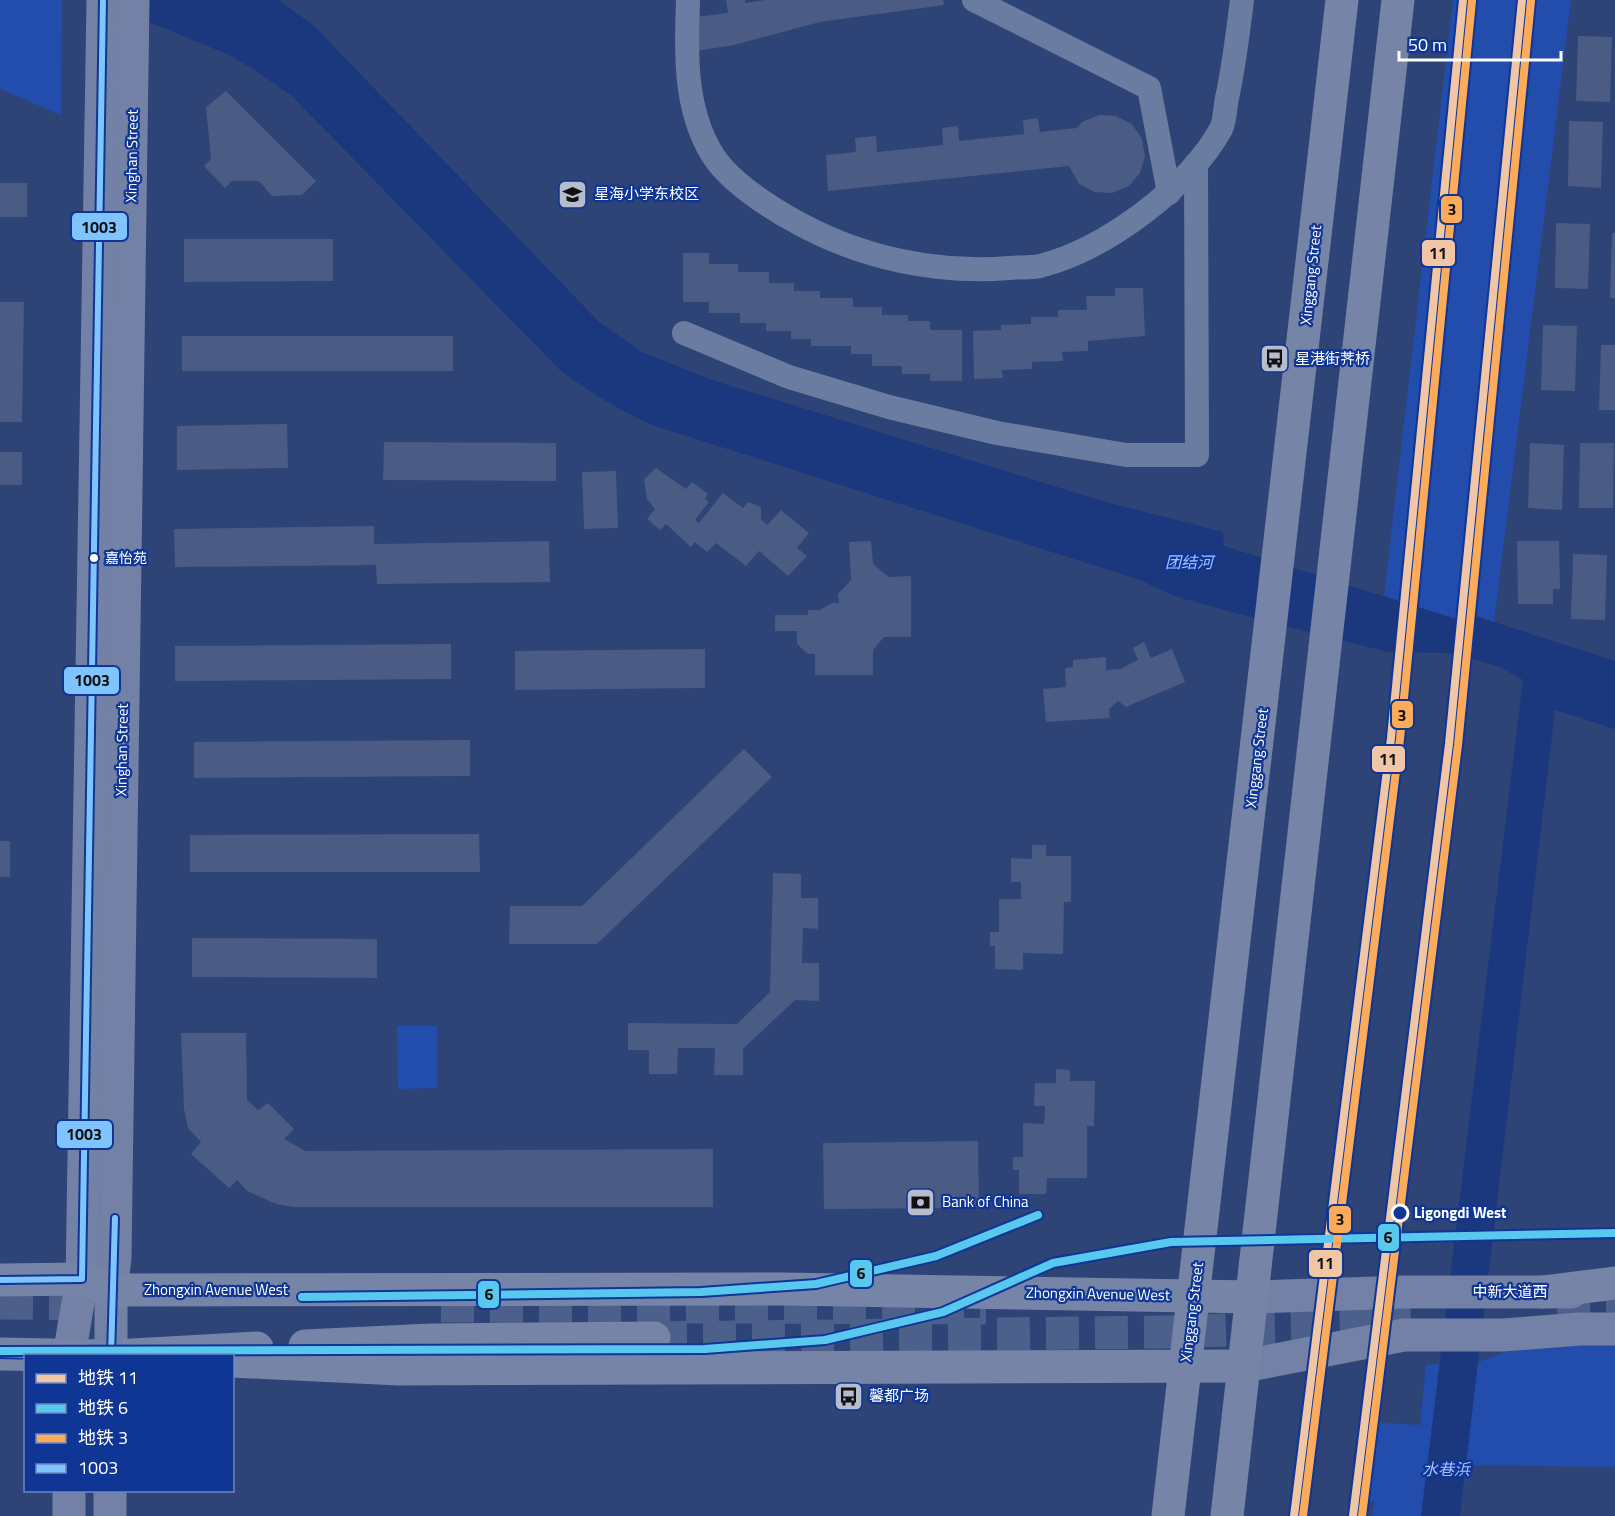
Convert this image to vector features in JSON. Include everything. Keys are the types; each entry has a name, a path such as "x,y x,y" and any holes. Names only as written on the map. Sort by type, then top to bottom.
{"main road":[{"name":"Xinghan Street","path":"103,0 118,32"},
{"name":"Xinghan Street","path":"69,1354 96,1285 115,1258 118,32 133,0"},
{"name":"Xinggang Street","path":"1168,1516 1342,0"},
{"path":"1227,1516 1398,0"},
{"name":"Zhongxin Avenue West","path":"0,1281 96,1285 784,1289 1253,1297 1405,1292"},
{"path":"1544,1292 1615,1283"},
{"name":"Xinghan Street","path":"96,1285 111,1354"},
{"name":"中新大道西","path":"1405,1292 1615,1291"},
{"path":"234,1361 399,1369 1244,1366 1404,1335 1503,1335 1580,1329 1615,1329"},
{"path":"151,1354 431,1340 654,1338"},
{"path":"0,1354 69,1354"},
{"path":"69,1492 69,1516"},
{"path":"110,1492 110,1516"}],"street":[{"path":"688,0 688,80 704,139 713,157 731,175 774,210 825,238 870,254 918,264 980,270 1040,266 1081,249 1124,226 1169,193 1196,164 1222,128 1235,58 1242,0"},
{"path":"974,0 1149,88 1169,193"},
{"path":"684,333 789,377 890,407 997,434 1126,455 1197,455 1196,164"}],"shaded area":[{"path":"0,0 62,0 61,115 0,89"},
{"path":"1453,0 1571,0 1494,622 1463,612 1459,620 1384,596"},
{"path":"397,1026 437,1026 437,1088 398,1089"},
{"path":"1534,1341 1615,1343 1615,1467 1467,1465 1460,1516 1372,1516 1374,1501 1359,1501 1369,1422 1420,1425 1426,1365 1479,1362"}],"water":[{"name":"团结河","path":"95,0 279,0 314,26 599,322 642,352 712,380 1102,501 1223,532 1224,546 1459,620 1463,612 1615,661 1615,729 1555,710 1460,1516 1421,1516 1523,680 1498,666 1451,653 1388,652 1174,596 1140,580 652,425 605,400 560,370 292,96 227,54"}],"building":[{"path":"726,0 745,0 745,3 766,0 943,0 944,5 820,22 734,45 697,51 694,17 728,13"},
{"path":"1578,36 1612,37 1610,102 1576,101"},
{"path":"226,91 316,181 302,195 272,196 259,181 232,181 225,188 204,166 211,159 206,107"},
{"path":"1099,115 1116,116 1132,124 1142,139 1145,156 1140,173 1129,186 1112,193 1095,192 1079,184 1069,166 828,191 826,155 856,152 855,138 876,136 877,152 943,145 942,128 958,126 959,141 1024,134 1023,120 1038,118 1040,132 1077,128 1082,122"},
{"path":"1569,121 1603,122 1601,188 1568,186"},
{"path":"0,183 27,183 27,217 0,217"},
{"path":"1556,223 1590,224 1588,289 1555,288"},
{"path":"1612,233 1615,233 1615,298 1610,298"},
{"path":"184,239 333,239 333,281 184,282"},
{"path":"683,253 709,253 709,264 738,264 738,272 769,272 769,283 794,283 794,291 820,291 820,298 853,298 853,307 882,307 882,315 908,315 908,321 930,321 930,330 962,330 962,381 930,381 930,374 902,374 902,366 872,366 872,354 851,354 851,346 811,346 811,339 791,339 791,331 766,331 766,323 740,323 740,313 709,313 709,302 683,302"},
{"path":"1115,288 1143,288 1145,336 1088,341 1088,351 1062,352 1063,361 1032,362 1032,369 1002,370 1003,378 974,379 973,331 1001,330 1001,325 1031,324 1031,317 1058,317 1058,310 1087,310 1086,296 1115,296"},
{"path":"0,302 24,302 22,422 0,422"},
{"path":"1543,325 1577,326 1575,391 1541,390"},
{"path":"182,336 453,336 453,371 182,371"},
{"path":"1601,345 1615,345 1615,410 1599,410"},
{"path":"287,424 288,468 177,470 177,426"},
{"path":"384,442 556,443 556,481 383,480"},
{"path":"1530,443 1564,445 1562,510 1528,508"},
{"path":"1580,443 1614,443 1613,508 1579,508"},
{"path":"0,452 22,452 22,485 0,485"},
{"path":"656,468 686,489 692,482 708,494 705,499 709,502 695,520 699,523 723,493 743,508 748,502 761,507 761,519 767,525 781,510 809,533 797,548 807,556 788,576 759,551 746,566 716,543 707,552 695,542 691,547 666,524 660,530 647,519 655,509 647,499 644,479"},
{"path":"616,471 618,528 584,529 582,472"},
{"path":"374,526 374,544 549,541 550,582 377,584 376,565 175,567 174,529"},
{"path":"871,541 873,564 889,577 911,576 911,637 884,637 873,650 873,675 815,675 815,654 808,654 797,644 797,631 775,631 775,615 808,615 808,610 820,610 832,603 839,603 838,594 851,580 849,542"},
{"path":"1517,541 1559,541 1560,589 1553,589 1553,604 1518,604"},
{"path":"1573,554 1607,555 1605,620 1571,619"},
{"path":"1144,642 1151,658 1172,649 1185,682 1126,707 1118,701 1109,709 1110,718 1046,722 1043,689 1066,687 1065,668 1073,667 1073,660 1106,657 1106,670 1120,669 1138,660 1133,648"},
{"path":"451,644 451,679 175,681 175,646"},
{"path":"705,649 705,688 515,690 515,651"},
{"path":"470,740 470,776 194,778 194,742"},
{"path":"744,749 772,777 597,944 509,944 510,906 582,906"},
{"path":"479,834 480,872 190,872 190,835"},
{"path":"0,841 10,841 10,877 0,877"},
{"path":"1032,845 1046,845 1046,856 1071,856 1071,902 1064,902 1063,954 1023,953 1023,970 995,969 995,946 990,946 990,932 999,932 999,899 1021,899 1021,882 1011,882 1011,858 1032,859"},
{"path":"773,873 801,874 801,898 818,898 818,929 803,928 802,963 819,963 819,1001 795,1000 743,1049 743,1075 714,1075 715,1048 678,1048 677,1074 649,1074 649,1050 628,1050 628,1023 737,1024 770,992"},
{"path":"192,938 377,939 377,978 192,977"},
{"path":"181,1033 246,1033 247,1100 258,1110 268,1103 294,1129 284,1139 306,1151 713,1149 713,1207 293,1207 276,1204 247,1191 237,1180 229,1188 191,1154 201,1142 188,1128 184,1109"},
{"path":"1056,1069 1070,1070 1070,1081 1095,1081 1094,1126 1087,1126 1087,1178 1047,1178 1046,1194 1019,1194 1019,1170 1013,1170 1013,1157 1023,1157 1023,1123 1044,1124 1045,1106 1034,1106 1035,1083 1056,1083"},
{"path":"978,1141 979,1208 824,1209 823,1143"}],"tunnel":[{"path":"1557,1302 1615,1301"},
{"path":"0,1303 107,1304"},
{"path":"441,1306 986,1308"},
{"path":"654,1338 1164,1332 1411,1324"}],"metro line":[{"name":"11","path":"1294,1516 1391,738 1463,0"},
{"name":"11","path":"1353,1516 1449,744 1522,0"},
{"name":"3","path":"1303,1516 1400,739 1472,1"},
{"name":"3","path":"1362,1516 1458,745 1531,1"},
{"name":"6","path":"302,1297 701,1292 816,1284 936,1256 1038,1215"},
{"name":"6","path":"0,1351 705,1349 825,1340 943,1312 1053,1263 1171,1242 1615,1233"}],"transit line":[{"name":"1003","path":"0,1280 82,1279 103,0"},
{"name":"1003","path":"111,1354 115,1218"},
{"name":"1003","path":"0,1354 24,1355"}],"place":[{"name":"星海小学东校区","path":"573,194"},
{"name":"星港街荠桥","path":"1274,359"},
{"name":"嘉怡苑","path":"94,558"},
{"name":"Bank of China","path":"921,1202"},
{"name":"Ligongdi West","path":"1400,1213"},
{"name":"馨都广场","path":"848,1396"}],"water label":[{"name":"水巷浜","path":"1446,1469"}]}
